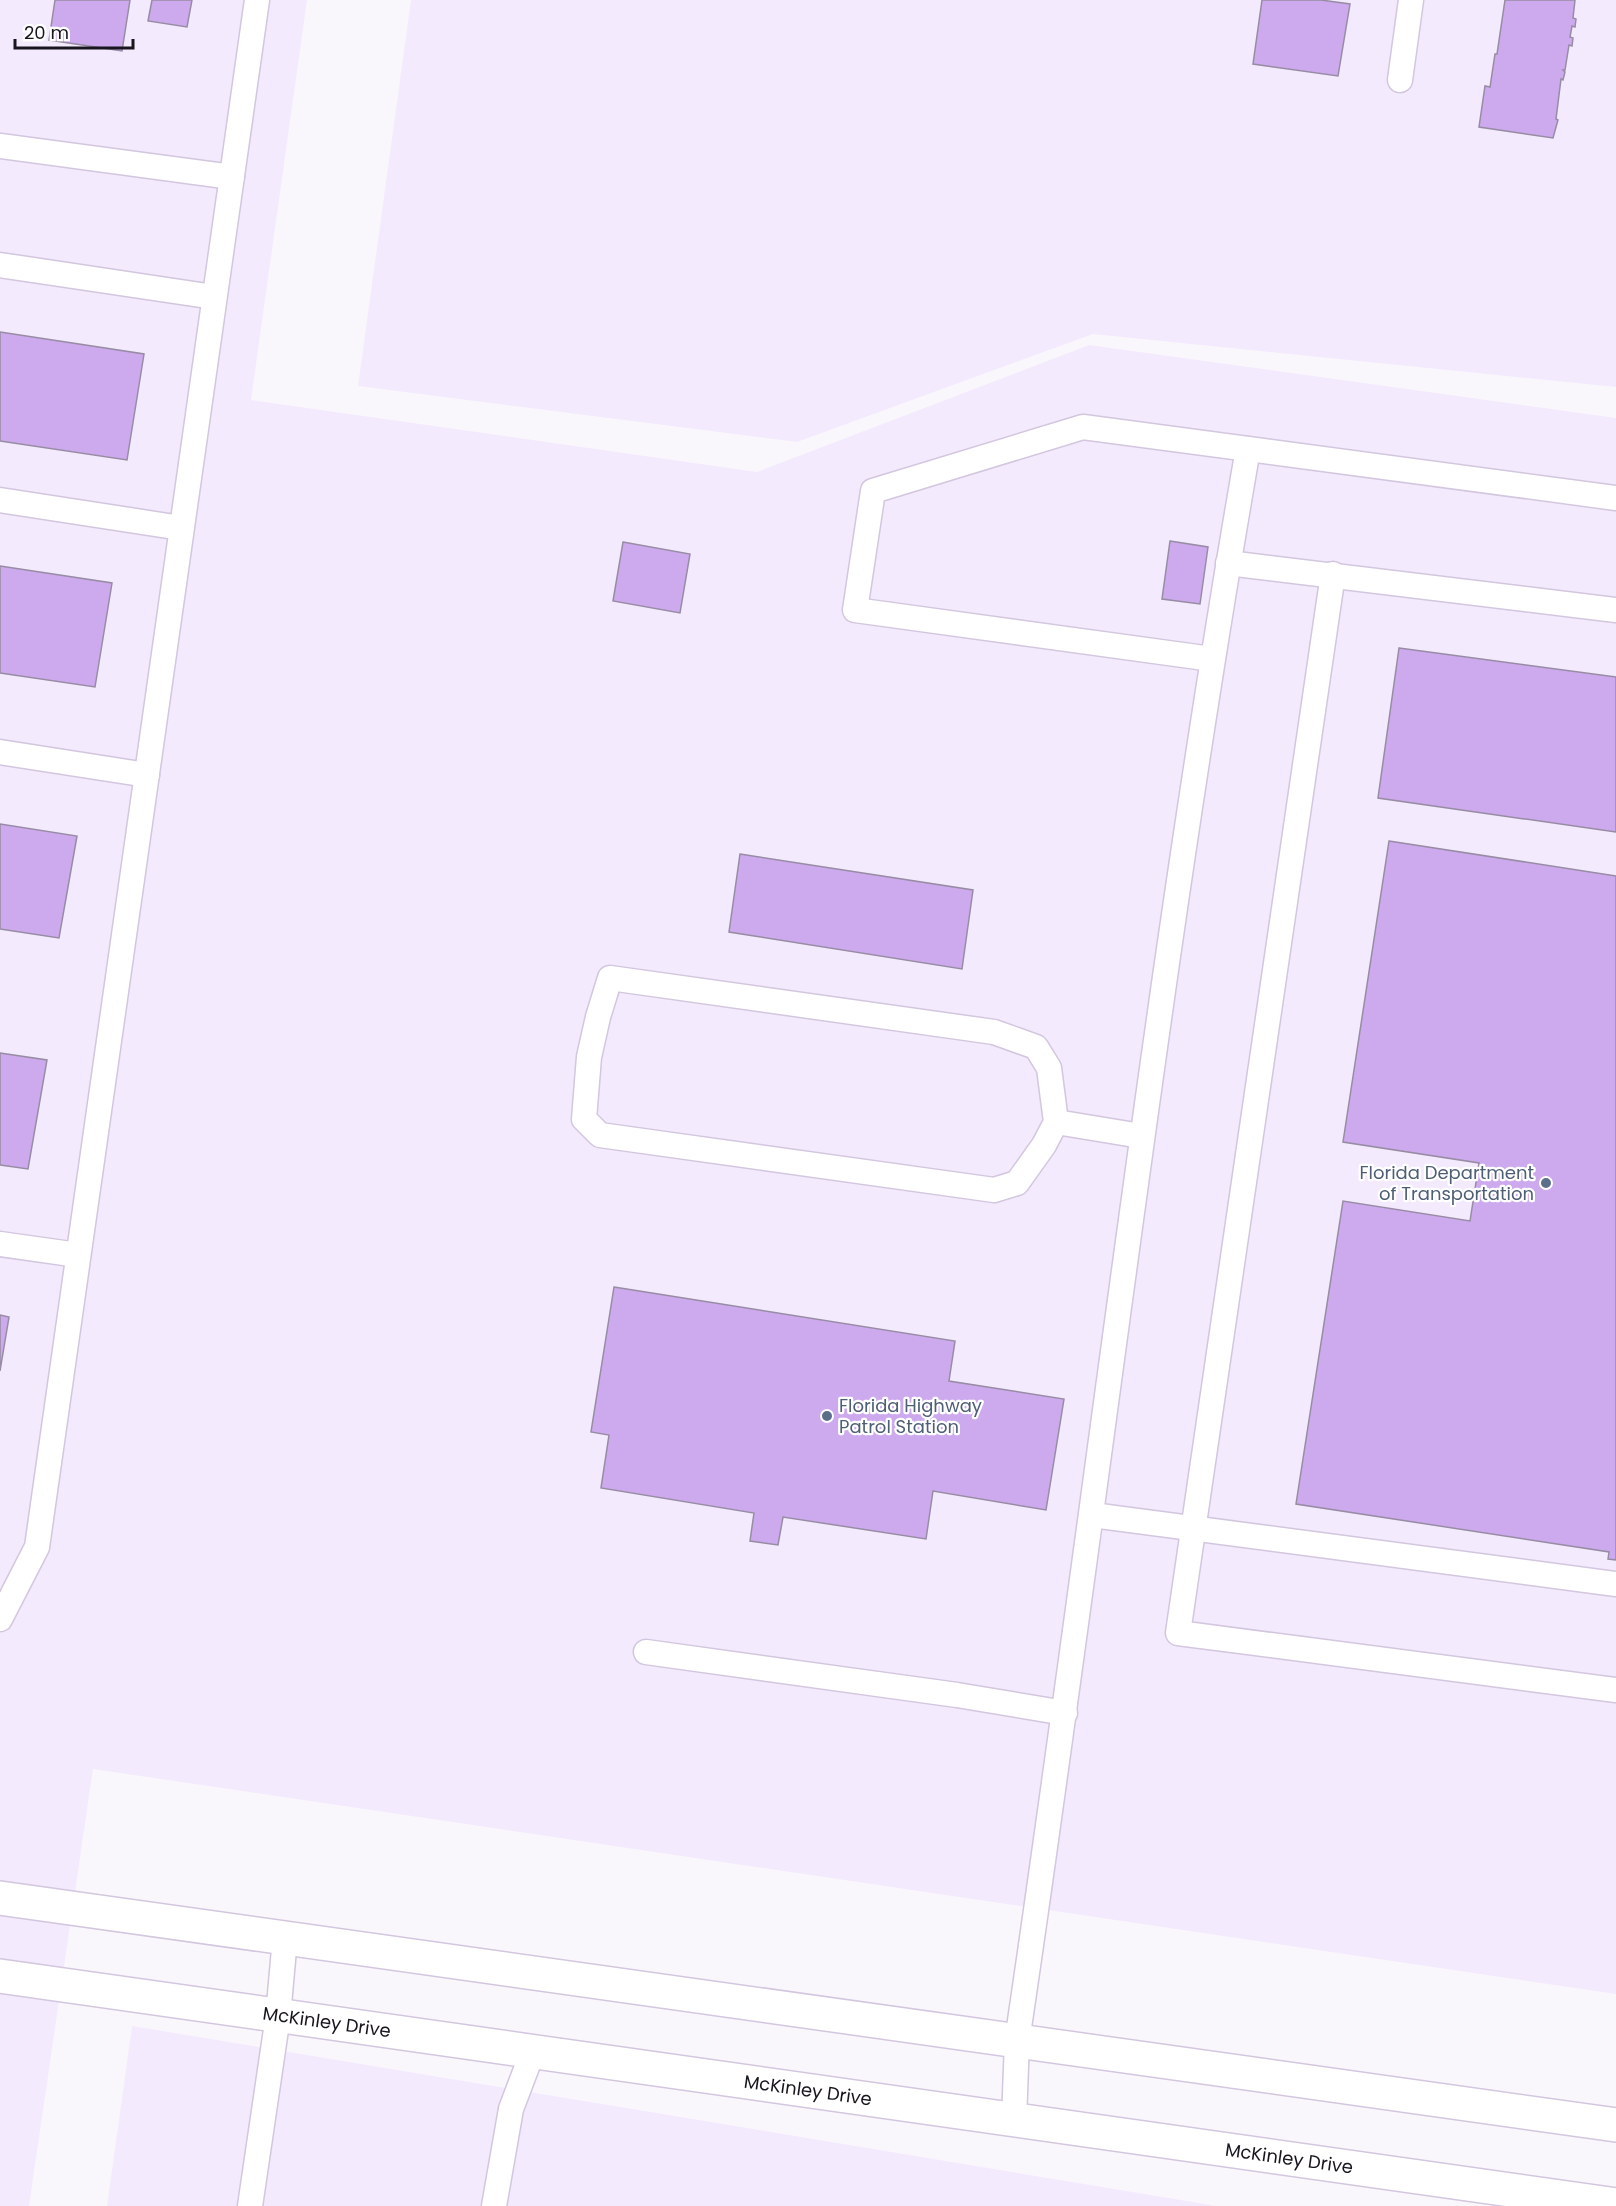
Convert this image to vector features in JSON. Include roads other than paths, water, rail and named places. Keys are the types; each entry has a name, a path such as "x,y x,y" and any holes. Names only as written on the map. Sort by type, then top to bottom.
{"main road":[{"path":"0,1898 1616,2125"},
{"name":"McKinley Drive","path":"0,1976 1616,2205"}],"lane":[{"path":"0,1619 37,1547 257,0"},
{"path":"1400,80 1411,0"},
{"path":"0,146 232,177"},
{"path":"0,265 214,297"},
{"path":"1212,659 855,610 873,491 1083,427 1616,498"},
{"path":"1014,2120 1017,2041 1065,1713 1141,1136 1212,659 1248,449"},
{"path":"0,500 181,528"},
{"path":"1228,562 1616,610"},
{"path":"1333,574 1178,1633 1616,1690"},
{"path":"0,752 147,775"},
{"path":"610,978 994,1032 1036,1047 1049,1068 1056,1122 1044,1145 1017,1183 994,1190 600,1135 584,1119 590,1057 598,1017 610,978"},
{"path":"1056,1122 1141,1136"},
{"path":"0,1244 78,1255"},
{"path":"1092,1515 1616,1584"},
{"path":"646,1652 957,1695 1065,1713"},
{"path":"250,2206 278,2016 285,1938"},
{"path":"494,2206 511,2109 533,2051"}],"place":[{"name":"Florida Department of Transportation","path":"1546,1183"},
{"name":"Florida Highway Patrol Station","path":"827,1416"}]}
